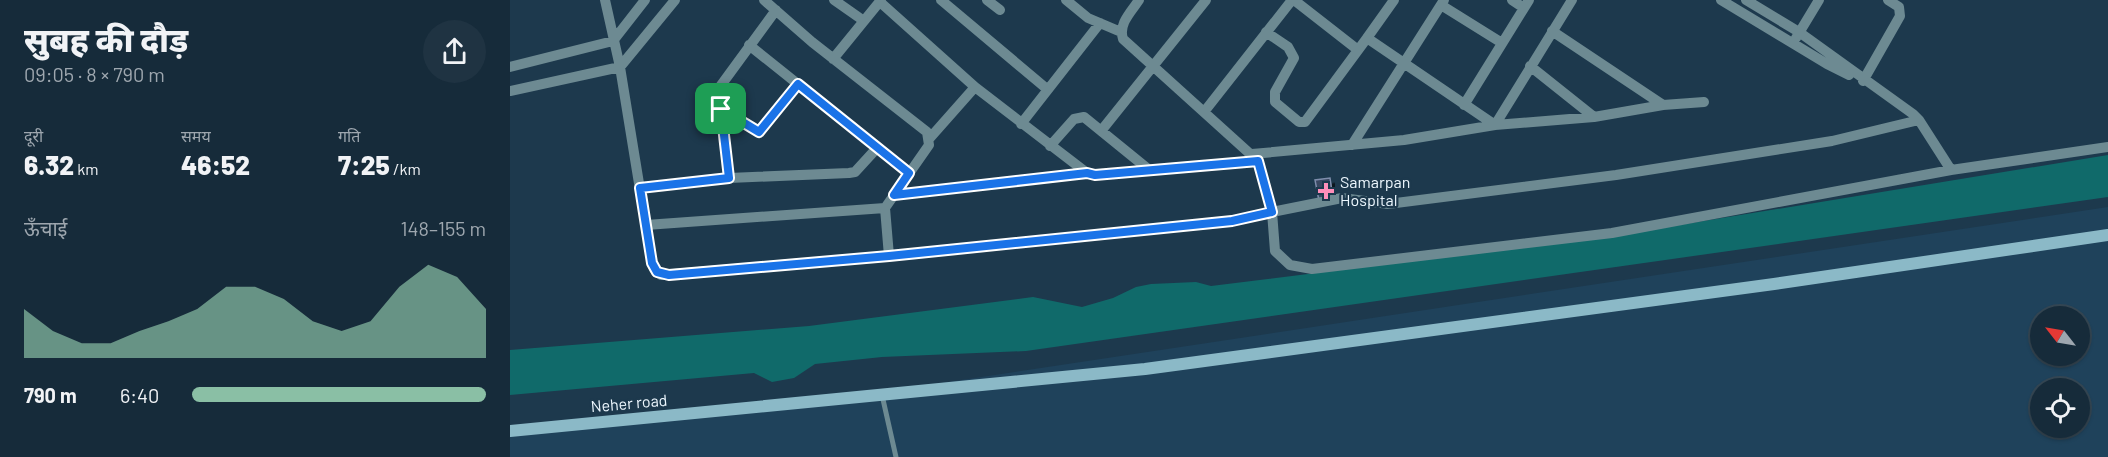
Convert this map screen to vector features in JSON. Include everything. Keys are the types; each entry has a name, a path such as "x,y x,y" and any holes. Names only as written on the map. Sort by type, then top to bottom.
{"street":[{"path":"605,0 612,41 620,67 654,269 661,275 889,256 1232,221 1342,198 1388,204 1616,175 1832,141 1919,120"},
{"path":"510,67 612,41 645,0"},
{"path":"510,91 620,67 675,0"},
{"path":"764,0 927,132 929,145 885,208 889,256"},
{"path":"834,0 864,21"},
{"path":"941,0 1047,89"},
{"path":"987,0 1000,10"},
{"path":"1066,0 1088,18 1121,32 1129,46 1152,68 1255,157 1272,212 1275,251 1290,265 1312,269 1612,233 1951,170 2108,147"},
{"path":"1121,32 1139,0"},
{"path":"1101,131 1206,0"},
{"path":"1204,112 1293,0 1358,50"},
{"path":"1266,32 1293,52 1292,64 1274,97 1280,107 1299,122 1310,119 1394,0"},
{"path":"1464,105 1527,4 1512,0"},
{"path":"1495,125 1570,3 1558,0"},
{"path":"1721,0 1827,64 1863,81"},
{"path":"1746,0 1799,32 1919,120 1951,170"},
{"path":"1793,43 1819,0"},
{"path":"1888,0 1902,11"},
{"path":"1863,81 1908,0"},
{"path":"834,59 880,1 975,87 1087,173"},
{"path":"1352,145 1442,2 1502,43"},
{"path":"729,178 719,88 721,82 776,10"},
{"path":"1021,124 1100,24"},
{"path":"1552,31 1663,105"},
{"path":"1367,38 1495,125"},
{"path":"749,45 909,173"},
{"path":"1530,66 1594,117"},
{"path":"721,109 759,132 798,84"},
{"path":"929,139 975,87"},
{"path":"894,195 1404,140 1495,125 1594,117 1663,105 1704,102"},
{"path":"1050,146 1079,116 1148,169"},
{"path":"640,188 729,178 855,172 877,148"},
{"path":"646,225 885,208"},
{"name":"Neher road","path":"510,430 751,409 1145,369 1774,284 2108,235"}],"lane":[{"path":"882,395 896,457"}],"shaded area":[{"path":"2108,155 2108,197 1026,351 882,357 815,364 794,378 772,382 754,373 510,395 510,350 809,326 1033,297 1082,307 1113,298 1136,287 1151,284 1196,282 1211,286 1612,236"},
{"path":"2108,207 2108,457 510,457 510,426 862,395"}],"building":[{"path":"1330,178 1333,199 1319,201 1315,180"}],"place":[{"name":"Samarpan Hospital","path":"1326,191"}],"route":[{"path":"798,84 909,173 894,195 1087,173 1095,175 1164,167 1258,161 1272,212 1232,221 889,256 661,275 654,269 652,263 640,188 729,178 721,109 755,132 759,132 764,129 798,84"}]}
